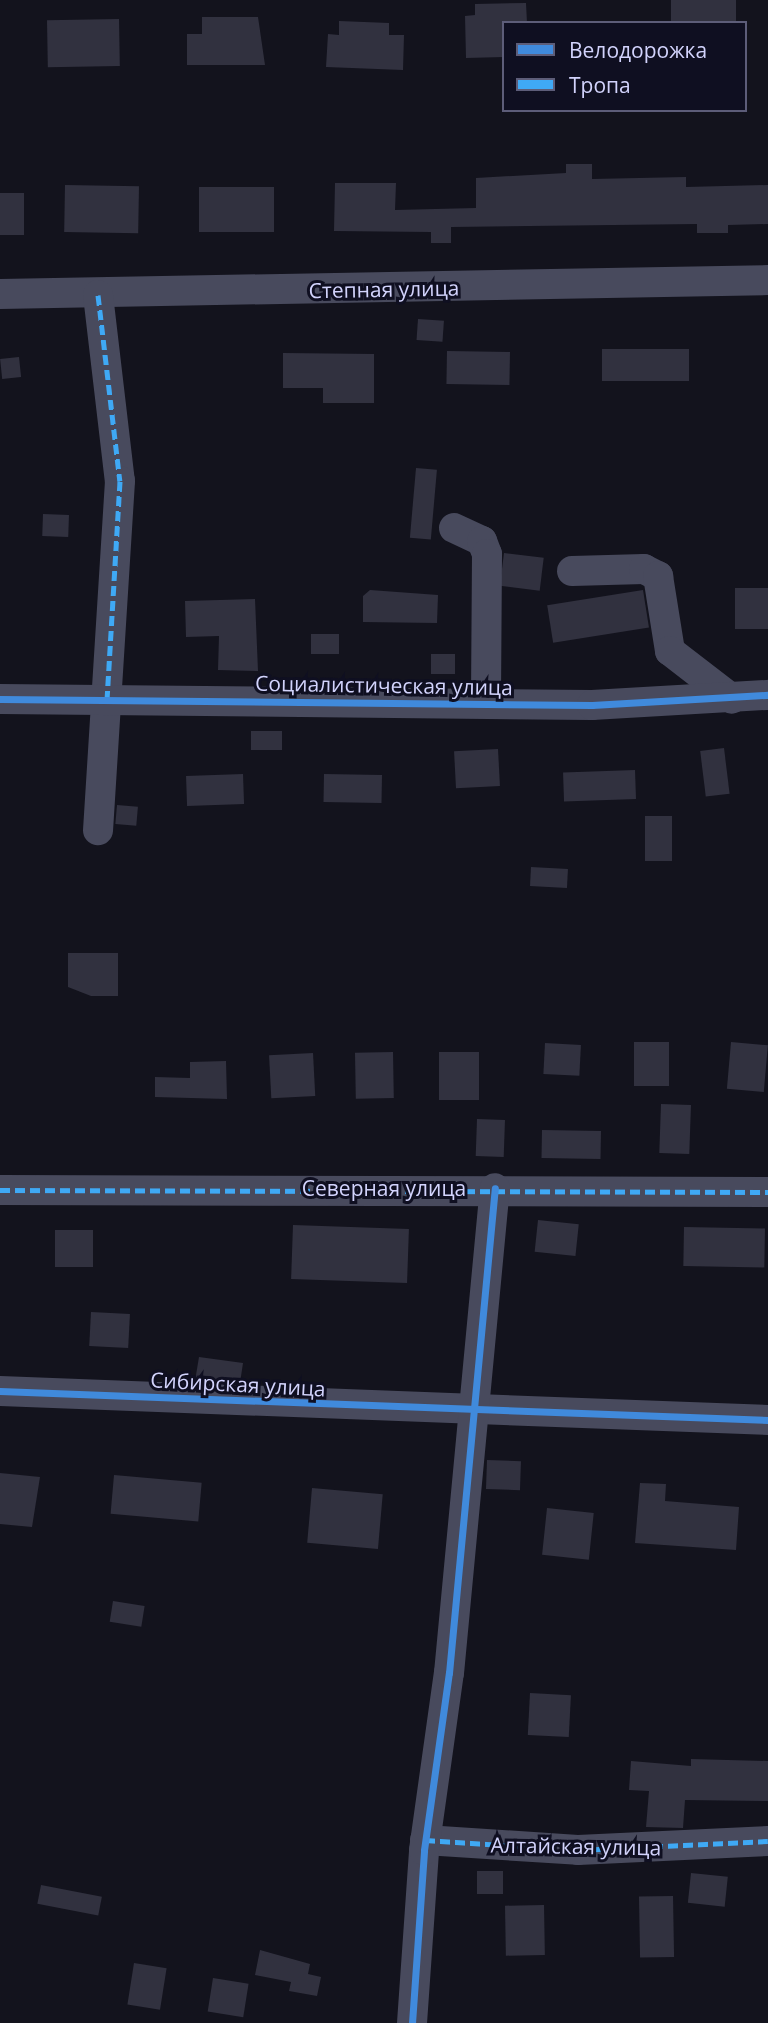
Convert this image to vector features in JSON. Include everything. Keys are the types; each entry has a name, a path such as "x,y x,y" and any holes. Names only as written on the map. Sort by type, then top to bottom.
{"street":[{"name":"Степная улица","path":"0,294 98,295 768,280"},
{"path":"98,295 120,481 98,830"},
{"path":"454,528 482,541 487,554 486,703"},
{"path":"572,570 644,569 658,576 670,651 732,699"},
{"name":"Социалистическая улица","path":"0,699 486,703 732,699 768,695"},
{"path":"412,2023 425,1840 474,1413 495,1188"},
{"name":"Северная улица","path":"0,1190 495,1188 768,1192"},
{"name":"Сибирская улица","path":"0,1391 474,1413 768,1420"},
{"name":"Алтайская улица","path":"425,1840 578,1850 768,1841"}],"building":[{"path":"671,0 736,0 736,21 671,21"},
{"path":"526,3 527,21 502,21 502,57 466,58 465,16 475,15 475,4"},
{"path":"202,17 258,17 265,65 187,65 187,34 202,34"},
{"path":"119,19 120,66 48,67 47,20"},
{"path":"339,21 389,23 389,35 404,35 403,70 326,67 328,34 339,35"},
{"path":"566,164 592,164 592,179 686,177 686,187 768,185 768,224 728,225 728,233 697,233 697,224 451,227 451,243 431,243 431,232 334,231 335,183 396,183 395,210 476,208 476,178 566,173"},
{"path":"65,185 139,186 138,233 64,232"},
{"path":"199,187 274,187 274,232 199,232"},
{"path":"0,193 24,193 24,235 0,235"},
{"path":"418,319 444,321 442,342 417,340"},
{"path":"602,349 689,349 689,381 602,381"},
{"path":"447,351 510,352 509,385 446,384"},
{"path":"283,353 374,354 374,403 323,403 323,388 283,388"},
{"path":"19,357 21,377 2,379 0,359"},
{"path":"416,468 437,470 431,540 410,538"},
{"path":"43,514 69,515 68,537 42,536"},
{"path":"504,553 544,558 540,591 500,586"},
{"path":"735,588 768,588 768,629 735,629"},
{"path":"370,590 438,595 437,623 363,622 363,596"},
{"path":"643,590 649,628 553,643 547,605"},
{"path":"255,599 258,671 218,670 219,636 186,637 185,601"},
{"path":"311,634 339,634 339,654 311,654"},
{"path":"431,654 455,654 455,674 431,674"},
{"path":"251,731 282,731 282,750 251,750"},
{"path":"724,748 730,794 706,797 700,751"},
{"path":"498,749 500,786 456,788 454,751"},
{"path":"635,770 636,799 564,801 563,773"},
{"path":"243,774 244,804 187,806 186,776"},
{"path":"324,774 382,775 382,803 324,802"},
{"path":"117,805 138,807 136,826 115,824"},
{"path":"645,816 672,816 672,861 645,861"},
{"path":"531,867 568,869 567,888 530,886"},
{"path":"68,953 118,953 118,996 91,996 68,987"},
{"path":"634,1042 669,1042 669,1086 634,1086"},
{"path":"731,1042 768,1045 764,1092 727,1089"},
{"path":"545,1043 581,1045 579,1076 543,1074"},
{"path":"393,1052 394,1098 356,1099 355,1053"},
{"path":"439,1052 479,1052 479,1100 439,1100"},
{"path":"313,1053 315,1096 271,1098 269,1055"},
{"path":"226,1061 227,1099 155,1097 155,1077 190,1078 190,1062"},
{"path":"661,1104 691,1105 689,1154 659,1153"},
{"path":"477,1119 505,1120 504,1157 476,1156"},
{"path":"542,1130 601,1131 601,1159 542,1158"},
{"path":"538,1220 579,1224 575,1256 535,1252"},
{"path":"293,1225 409,1229 407,1283 291,1279"},
{"path":"684,1227 765,1228 764,1267 683,1266"},
{"path":"55,1230 93,1230 93,1267 55,1267"},
{"path":"91,1312 130,1314 128,1348 89,1346"},
{"path":"199,1357 243,1363 240,1383 195,1381"},
{"path":"487,1460 521,1461 520,1490 486,1489"},
{"path":"0,1473 40,1477 32,1527 0,1524"},
{"path":"114,1475 202,1483 198,1522 111,1514"},
{"path":"640,1483 666,1484 665,1501 739,1507 736,1550 635,1543"},
{"path":"312,1488 383,1494 378,1549 307,1543"},
{"path":"547,1508 594,1513 589,1560 542,1555"},
{"path":"113,1601 145,1606 141,1627 110,1622"},
{"path":"530,1693 571,1695 569,1737 528,1735"},
{"path":"691,1759 768,1761 768,1801 685,1800 683,1828 646,1827 649,1791 629,1790 631,1761 691,1766"},
{"path":"477,1871 503,1871 503,1894 477,1894"},
{"path":"691,1873 728,1877 725,1907 688,1903"},
{"path":"41,1885 102,1897 98,1915 37,1904"},
{"path":"673,1896 674,1957 640,1958 639,1897"},
{"path":"544,1905 545,1955 506,1956 505,1906"},
{"path":"260,1950 310,1964 308,1974 321,1977 317,1996 289,1991 291,1982 255,1975"},
{"path":"134,1963 167,1968 160,2010 127,2004"},
{"path":"213,1978 249,1984 243,2017 208,2012"}],"marked path":[{"path":"98,295 120,481 107,701"},
{"path":"0,1190 768,1192"},
{"path":"425,1840 578,1850 768,1841"}],"cycle path":[{"path":"0,699 592,705 768,695"},
{"path":"412,2023 424,1850 449,1673 495,1188"},
{"path":"0,1391 768,1420"}]}
